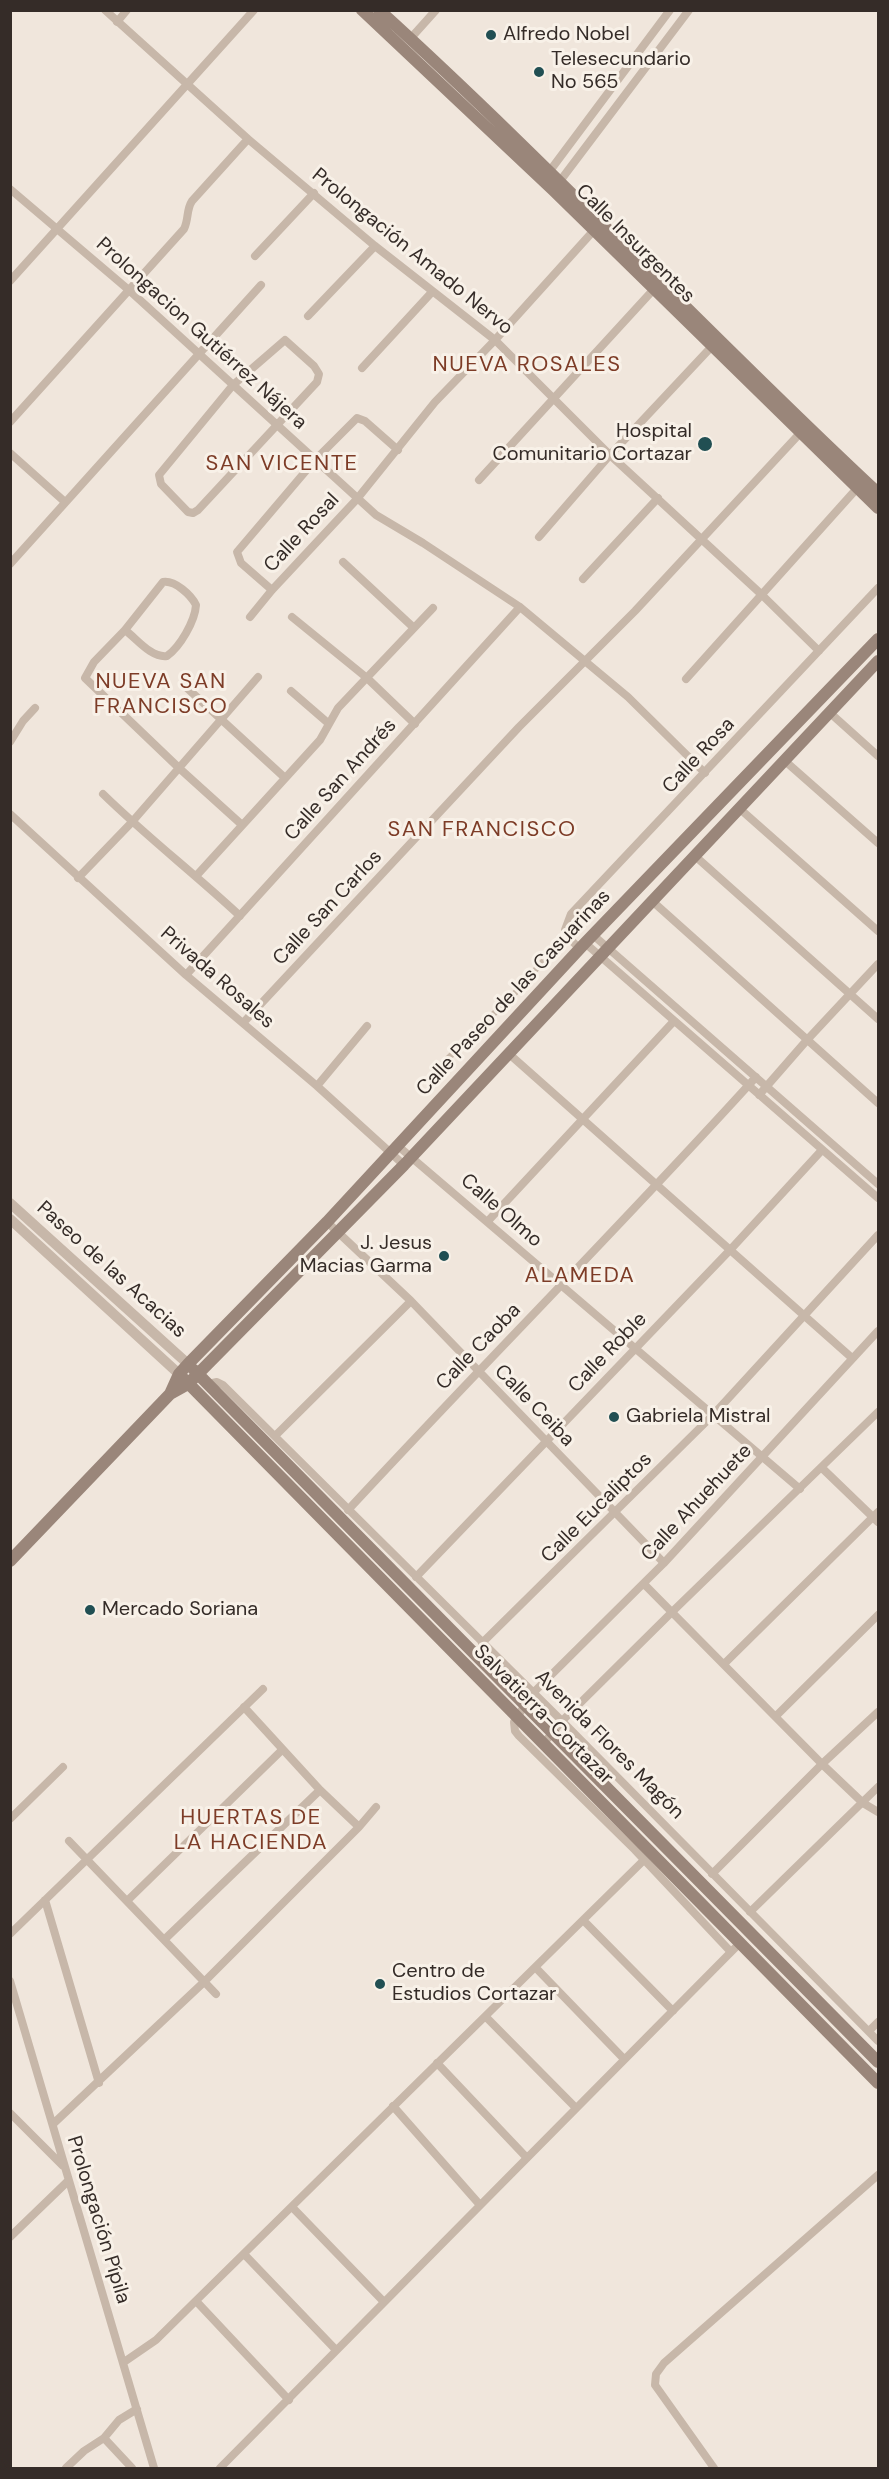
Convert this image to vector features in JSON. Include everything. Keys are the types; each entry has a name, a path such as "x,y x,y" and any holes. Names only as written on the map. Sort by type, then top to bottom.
{"main road":[{"name":"Calle Insurgentes","path":"362,10 546,176"},
{"name":"Calle Insurgentes","path":"379,10 411,39 714,343 861,484 879,508"},
{"name":"Calle Insurgentes","path":"597,227 654,289 714,343"},
{"name":"Calle Insurgentes","path":"861,484 879,493"},
{"name":"Calle Paseo de las Casuarinas","path":"170,1394 179,1374 395,1150 578,940 879,639"},
{"name":"Calle Paseo de las Casuarinas","path":"170,1394 188,1384 339,1232 829,712 877,664"},
{"name":"Salvatierra-Cortazar","path":"188,1364 525,1705 544,1743 638,1846 741,1942 879,2083"},
{"name":"Salvatierra-Cortazar","path":"179,1374 516,1715 553,1732 879,2062"},
{"path":"10,1561 170,1394"}],"street":[{"name":"Prolongación Amado Nervo","path":"105,10 248,139 375,246 495,340 610,455 761,594 819,651"},
{"path":"117,21 127,10"},
{"path":"10,281 254,10"},
{"path":"411,39 436,10"},
{"path":"546,176 670,10"},
{"path":"556,186 689,10"},
{"path":"10,422 184,229 188,220 188,208 192,201 248,139"},
{"name":"Prolongacion Gutiérrez Nájera","path":"10,189 130,291 198,355 277,423 357,499 387,523 423,543 520,607 586,660 644,711 705,773"},
{"path":"255,256 314,193"},
{"name":"Calle Rosal","path":"250,617 272,590 357,499 435,402 495,340 597,227"},
{"path":"308,316 375,246"},
{"path":"10,564 261,285"},
{"path":"479,480 654,289"},
{"path":"362,368 432,292"},
{"path":"281,341 288,342 314,366 318,379 277,423 194,513 188,512 161,484 159,475 233,386 281,341"},
{"path":"539,537 610,455 714,343"},
{"path":"272,590 240,563 237,552 316,459 357,418 365,421 398,450"},
{"name":"Calle San Carlos","path":"243,1023 519,727 635,611 803,429"},
{"path":"10,453 65,502"},
{"path":"686,679 861,484"},
{"path":"583,579 658,498"},
{"path":"343,562 414,628"},
{"path":"125,630 153,653 158,656 167,656 193,618 196,606 194,601 175,584 163,582 125,630 88,670 87,681 242,824"},
{"name":"Calle Rosa","path":"578,940 565,924 571,914 879,588"},
{"name":"Calle San Andrés","path":"186,975 520,607"},
{"path":"197,875 320,740 338,708 433,608"},
{"path":"292,617 367,678 415,724"},
{"path":"78,878 132,822 258,677"},
{"path":"187,688 285,777"},
{"path":"291,691 328,723"},
{"path":"10,742 23,721 35,708"},
{"path":"829,712 879,756"},
{"path":"785,760 879,843"},
{"path":"103,794 132,822 197,875 240,916"},
{"path":"740,809 879,931"},
{"name":"Privada Rosales","path":"10,814 186,975 395,1150"},
{"path":"695,856 879,1019"},
{"path":"651,900 879,1103"},
{"path":"433,1073 516,992 578,940 603,952 756,1077 879,1184"},
{"path":"603,952 674,1021 879,1198"},
{"path":"759,1095 879,964"},
{"path":"488,1221 674,1021"},
{"path":"317,1086 367,1026"},
{"path":"508,1053 852,1358"},
{"name":"Calle Caoba","path":"348,1510 477,1371 562,1286 756,1077"},
{"name":"Calle Olmo","path":"395,1150 488,1221 634,1349 764,1456 800,1489"},
{"name":"Calle Roble","path":"416,1577 731,1249 822,1150"},
{"name":"Paseo de las Acacias","path":"10,1203 188,1364"},
{"name":"Paseo de las Acacias","path":"10,1219 179,1374"},
{"name":"Calle Ceiba","path":"327,1222 411,1301 664,1563"},
{"name":"Calle Eucaliptos","path":"482,1644 713,1415 879,1235"},
{"path":"275,1436 411,1301"},
{"name":"Calle Ahuehuete","path":"534,1692 644,1584 879,1331"},
{"name":"Avenida Flores Magón","path":"208,1384 217,1382 223,1385 482,1644 534,1692 879,2041"},
{"path":"544,1743 562,1721 672,1612 879,1412"},
{"path":"724,1664 877,1517 822,1468"},
{"path":"644,1584 822,1764 863,1803 879,1812"},
{"path":"776,1716 879,1615"},
{"path":"10,1934 263,1689"},
{"path":"525,1705 516,1715 514,1727 519,1736 638,1846 644,1860 731,1952"},
{"path":"531,1721 546,1705"},
{"path":"244,1707 320,1790 359,1827"},
{"path":"712,1874 822,1764 879,1712"},
{"path":"128,1900 282,1750"},
{"path":"10,1819 63,1767"},
{"path":"750,1912 879,1787"},
{"path":"165,1939 320,1790"},
{"path":"53,2124 204,1982 359,1827 376,1807"},
{"path":"69,1841 216,1994"},
{"path":"124,2362 156,2340 644,1860"},
{"path":"45,1900 99,2083"},
{"path":"583,1920 673,2011"},
{"path":"220,2469 741,1942"},
{"path":"536,1968 624,2060"},
{"name":"Prolongación Pípila","path":"10,1981 13,2002 53,2124 63,2166 124,2362 154,2469"},
{"path":"486,2017 576,2108"},
{"path":"868,2031 879,2022"},
{"path":"437,2063 527,2158"},
{"path":"393,2106 480,2205"},
{"path":"10,2113 63,2166"},
{"path":"714,2469 656,2385 656,2374 664,2363 879,2175"},
{"path":"10,2237 68,2181"},
{"path":"292,2207 384,2302"},
{"path":"244,2254 336,2350"},
{"path":"196,2301 289,2400"},
{"path":"66,2469 84,2451 104,2438 118,2420 137,2409"},
{"path":"104,2438 132,2469"}],"place":[{"name":"Alfredo Nobel","path":"491,35"},
{"name":"Telesecundario No 565","path":"539,72"},
{"name":"Hospital Comunitario Cortazar","path":"705,444"},
{"name":"J. Jesus Macias Garma","path":"444,1256"},
{"name":"Gabriela Mistral","path":"614,1417"},
{"name":"Mercado Soriana","path":"90,1610"},
{"name":"Centro de Estudios Cortazar","path":"380,1984"}],"district":[{"name":"NUEVA ROSALES","path":"527,365"},
{"name":"SAN VICENTE","path":"282,464"},
{"name":"NUEVA SAN FRANCISCO","path":"161,694"},
{"name":"SAN FRANCISCO","path":"482,830"},
{"name":"ALAMEDA","path":"580,1276"},
{"name":"HUERTAS DE LA HACIENDA","path":"251,1830"}]}
